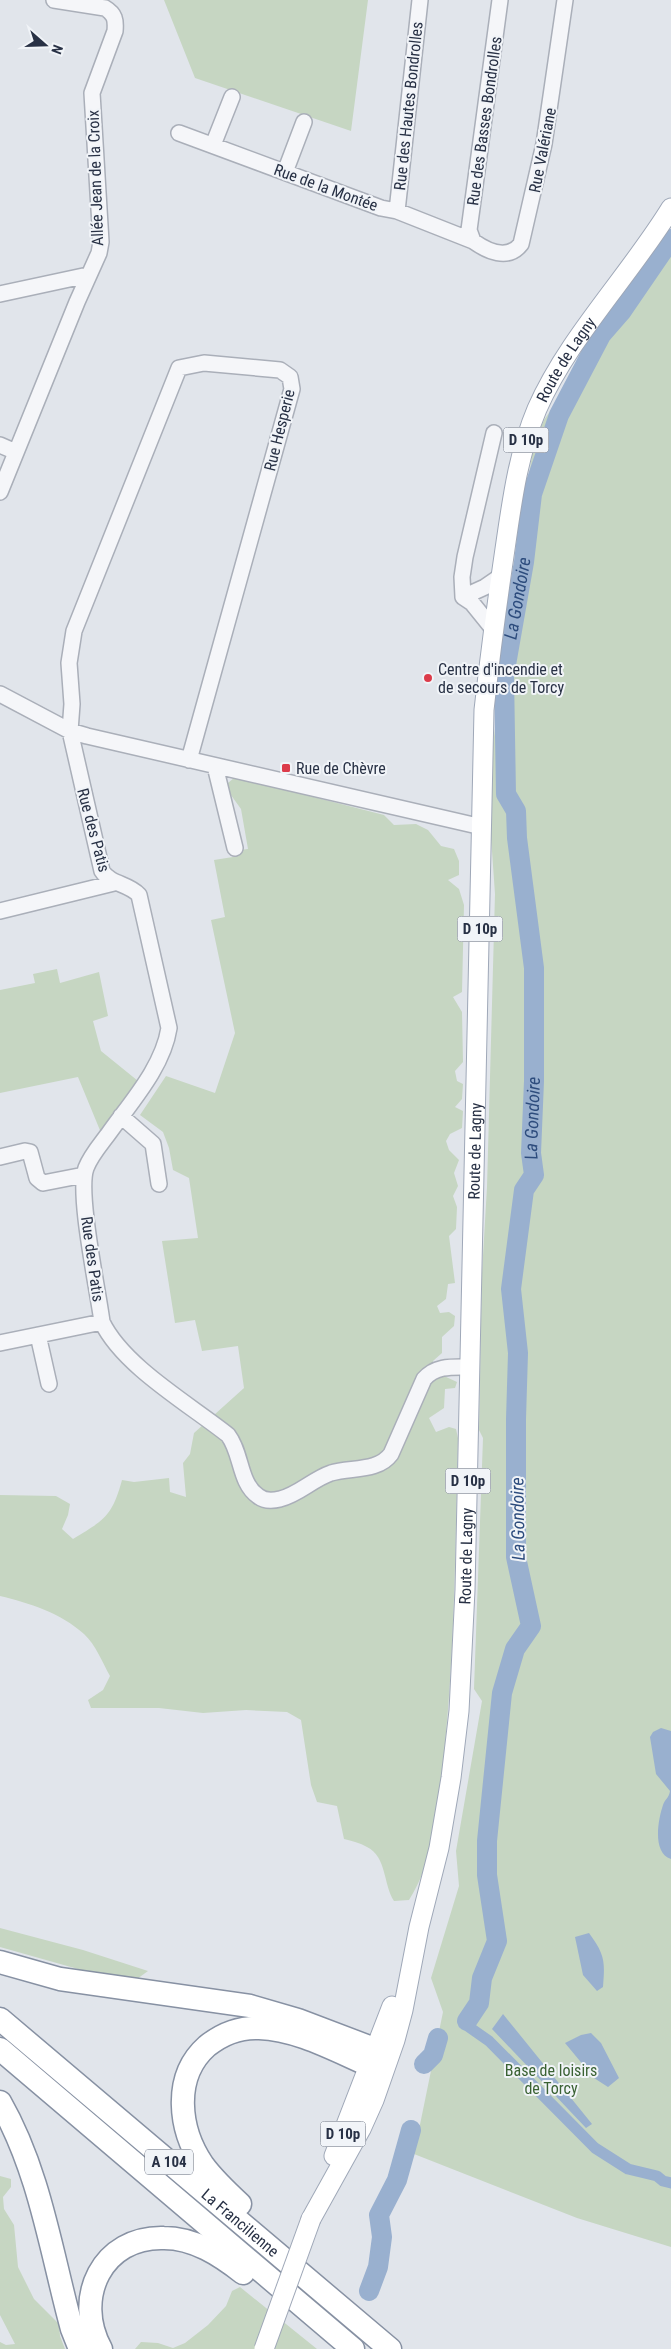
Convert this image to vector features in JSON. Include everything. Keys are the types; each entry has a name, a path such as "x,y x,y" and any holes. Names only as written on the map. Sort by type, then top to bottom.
{"highway":[{"path":"0,1962 60,1979 250,2006 298,2020 379,2064"},
{"name":"La Francilienne","path":"0,2019 390,2349"},
{"path":"338,2305 328,2281 218,2184 202,2164 186,2128 182,2095 190,2069 202,2050 216,2039 241,2029 259,2028 290,2033 379,2064"},
{"name":"La Francilienne","path":"0,2049 353,2349"},
{"path":"0,2102 18,2137 30,2168 72,2329 80,2349"},
{"path":"100,2349 89,2319 88,2308 93,2284 109,2259 124,2248 142,2240 174,2238 203,2246 227,2260 272,2296 300,2304"}],"main road":[{"name":"Route de Lagny","path":"379,2064 420,1927 444,1826 460,1711 466,1590 484,710 501,576 520,462 538,408 567,356 671,208"},
{"name":"D 10p","path":"264,2349 312,2219 361,2129 379,2064"}],"street":[{"name":"Allée Jean de la Croix","path":"0,492 88,275 99,253 101,242 92,93 115,31 116,20 112,12 105,8 54,0"},
{"name":"Rue des Hautes Bondrolles","path":"397,212 420,0"},
{"name":"Rue des Basses Bondrolles","path":"472,241 469,230 500,0"},
{"name":"Rue Valériane","path":"472,241 482,248 506,254 521,244 544,144 565,0"},
{"path":"213,146 232,97"},
{"path":"285,172 304,122"},
{"name":"Rue de la Montée","path":"179,133 472,241"},
{"path":"0,294 88,275"},
{"name":"Rue Hesperie","path":"70,731 72,715 69,663 74,631 179,368 204,363 280,370 290,377 292,389 188,760"},
{"path":"463,597 462,577 465,557 494,433"},
{"path":"0,446 16,452"},
{"path":"463,597 501,576"},
{"path":"463,597 472,603 493,629"},
{"path":"0,694 70,731 482,827"},
{"name":"Rue des Patis","path":"70,731 102,871 106,878 114,883 136,891 142,903 168,1028 167,1039 158,1060 92,1156 84,1175 85,1199 102,1322 109,1336 124,1354 210,1421 234,1443 246,1483 251,1490 265,1499 283,1498 329,1474 382,1463 391,1454 424,1379 429,1373 434,1369 446,1367 471,1367"},
{"path":"215,766 235,848"},
{"path":"0,911 114,883"},
{"path":"121,1116 153,1144 159,1184"},
{"path":"0,1157 25,1151 30,1152 37,1178 43,1183 84,1175"},
{"path":"0,1343 102,1322"},
{"path":"38,1335 49,1384"}],"green space":[{"path":"164,0 368,0 351,131 195,78"},
{"name":"Base de loisirs de Torcy","path":"671,236 671,2247 577,2218 414,2154 443,2012 431,1978 459,1886 456,1851 482,1701 474,1689 483,1438 479,1430 482,1273 487,1187 495,894 491,837 493,745 516,557 534,443 544,420"},
{"path":"235,777 384,815 394,825 416,824 428,830 441,846 454,849 459,861 459,875 448,880 459,889 464,905 462,992 453,997 462,1012 463,1062 455,1071 457,1081 463,1084 462,1099 455,1107 463,1111 462,1128 450,1134 446,1141 449,1150 459,1160 454,1173 458,1186 453,1196 457,1207 456,1229 449,1236 455,1283 448,1284 446,1299 437,1306 440,1313 449,1312 455,1316 454,1326 442,1337 442,1353 433,1361 433,1379 444,1376 457,1382 455,1388 445,1389 444,1408 429,1418 436,1432 449,1427 456,1429 458,1438 450,1689 433,1838 424,1870 409,1900 394,1901 381,1864 373,1851 362,1844 344,1839 337,1806 317,1802 311,1785 301,1720 287,1712 246,1710 203,1713 159,1708 91,1708 88,1700 103,1690 110,1676 88,1638 65,1620 55,1615 22,1602 0,1596 0,1495 56,1496 70,1504 62,1529 73,1539 99,1522 110,1510 122,1480 134,1482 169,1478 170,1492 186,1497 183,1463 190,1454 194,1433 244,1388 238,1346 202,1351 195,1320 175,1323 162,1241 198,1238 189,1178 173,1170 169,1148 163,1132 140,1115 166,1076 215,1093 235,1033 211,920 225,917 214,860 233,857 240,850 248,849 241,809 228,791 228,783"},
{"path":"57,969 60,983 99,972 108,1016 93,1021 101,1051 143,1085 104,1140 78,1077 0,1093 0,990 35,983 33,974"},
{"path":"0,1928 83,1950 148,1971 137,1979 124,1982 0,1947"},
{"path":"0,2176 11,2179 11,2187 3,2197 4,2209 14,2225 18,2267 34,2299 59,2324 60,2336 65,2349 0,2349 0,2342 6,2345 15,2344 0,2315"},
{"path":"240,2287 317,2349 135,2349 141,2342 158,2343 173,2348 185,2343 208,2325 226,2306 232,2291"}],"water":[{"path":"661,1728 671,1731 671,1859 665,1856 661,1850 658,1835 661,1811 670,1791 656,1774 650,1737 653,1732"},
{"path":"589,1933 601,1953 604,1964 603,1987 597,1991 583,1975 575,1937"},
{"path":"503,2014 592,2124 586,2128 492,2029"},
{"path":"591,2033 601,2043 619,2078 608,2087 594,2078 565,2043 581,2035"}],"waterway":[{"name":"La Gondoire","path":"467,2021 479,2003 482,1978 497,1941 487,1875 487,1841 502,1693 515,1649 531,1626 516,1557 518,1353 511,1289 524,1190 534,1175 531,1153 534,1081 534,968 517,838 516,811 506,794 504,676 524,562 532,494 559,415 601,335 621,312 671,239"},
{"path":"467,2021 469,2027 489,2041 595,2148 628,2169 657,2176 663,2181 671,2183"},
{"name":"La Gondoire","path":"424,2064 433,2055 438,2038"},
{"name":"La Gondoire","path":"369,2291 378,2267 382,2237 379,2215 397,2180 411,2130"}],"place":[{"name":"Centre d'incendie et de secours de Torcy","path":"428,678"},
{"name":"Rue de Chèvre","path":"286,768"}]}
